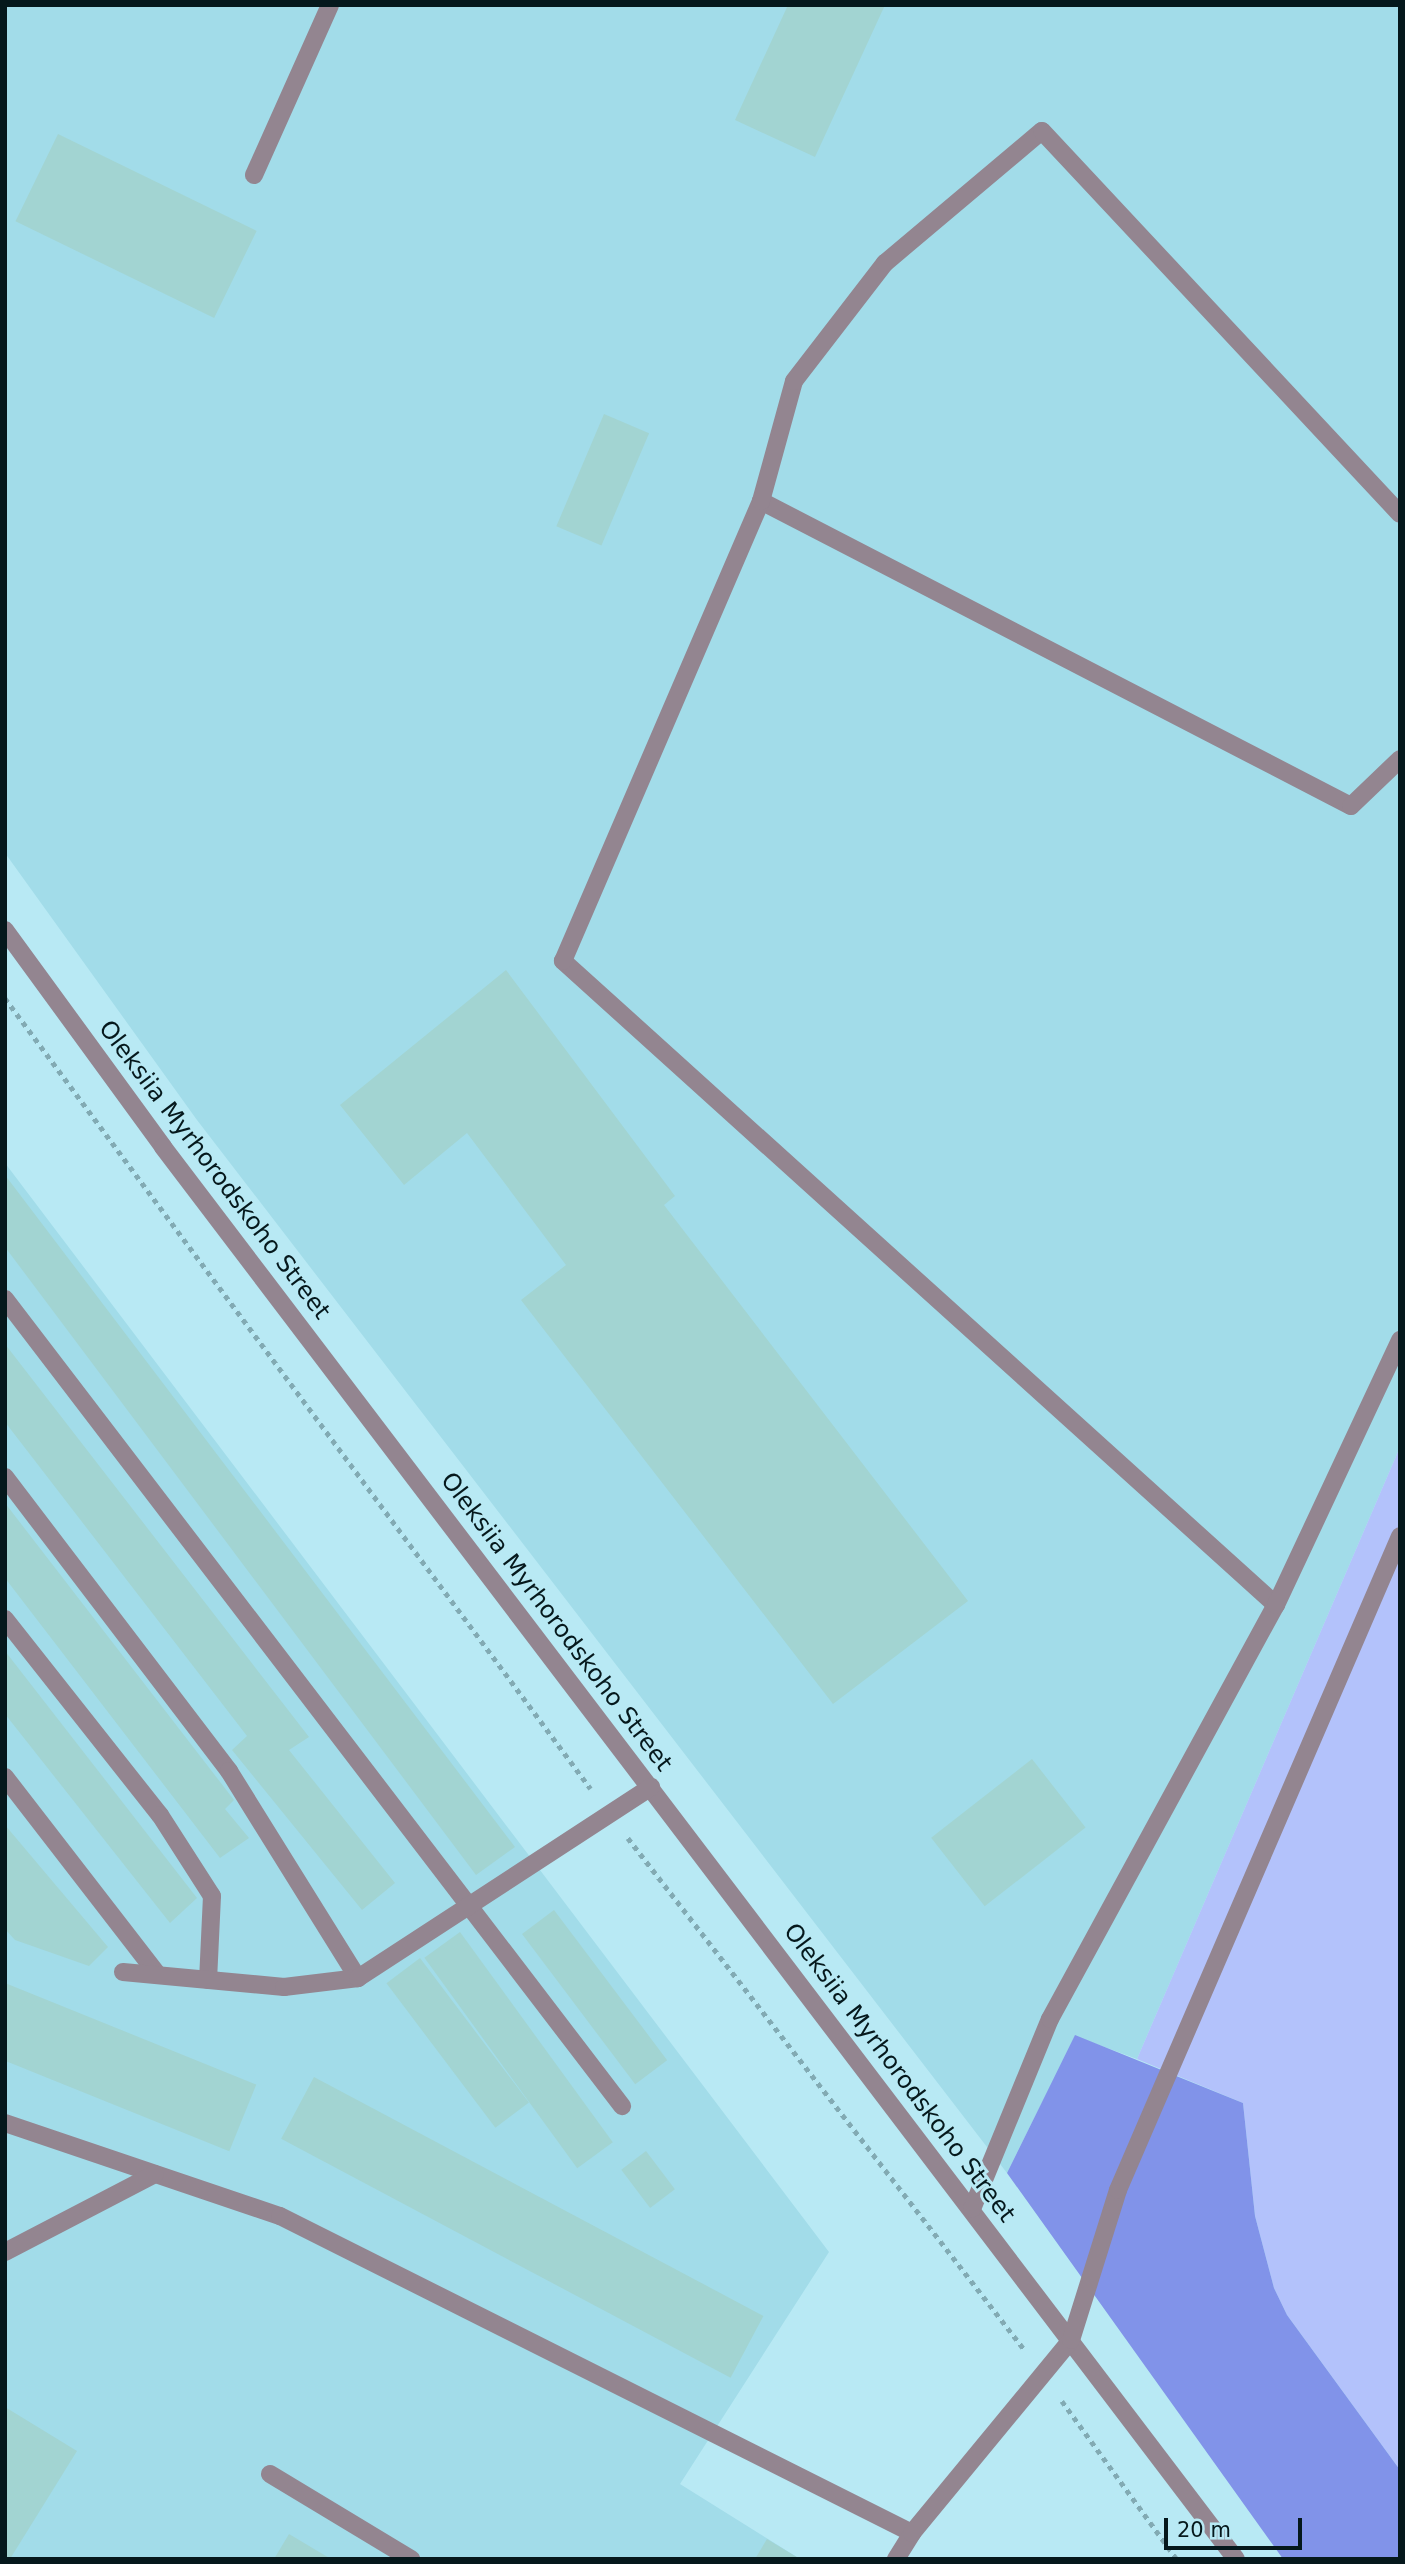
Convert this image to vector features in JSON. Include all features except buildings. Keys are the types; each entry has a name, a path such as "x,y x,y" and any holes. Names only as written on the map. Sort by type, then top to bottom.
{"street":[{"path":"254,175 330,5"},
{"path":"1276,1605 563,961 761,501 794,382 885,263 1042,131 1400,514"},
{"path":"761,501 1351,806 1400,759"},
{"name":"Oleksiia Myrhorodskoho Street","path":"5,930 163,1147 1236,2559"},
{"path":"5,1299 467,1908 622,2106"},
{"path":"972,2209 1050,2018 1276,1605 1400,1340"},
{"path":"5,1476 229,1771 358,1978"},
{"path":"896,2559 912,2533 1071,2340 1118,2190 1400,1536"},
{"path":"5,1619 160,1815 212,1896 208,1980"},
{"path":"5,1777 158,1975"},
{"path":"123,1972 284,1987 358,1978 651,1787"},
{"path":"5,2123 280,2216 912,2533"},
{"path":"5,2252 155,2174"},
{"path":"270,2474 411,2559"}],"path":[{"path":"5,998 610,1815 1043,2374 1177,2559"}],"shaded area":[{"path":"5,5 1400,5 1400,1447 1137,2059 1075,2036 1007,2173 197,1120 5,853"},
{"path":"5,1163 829,2252 680,2484 800,2559 5,2559"},
{"path":"1400,1447 1400,2470 1287,2315 1274,2288 1255,2216 1243,2103 1137,2059"},
{"path":"1075,2035 1243,2103 1255,2216 1274,2288 1287,2315 1400,2470 1400,2559 1283,2559 1007,2173"}]}
